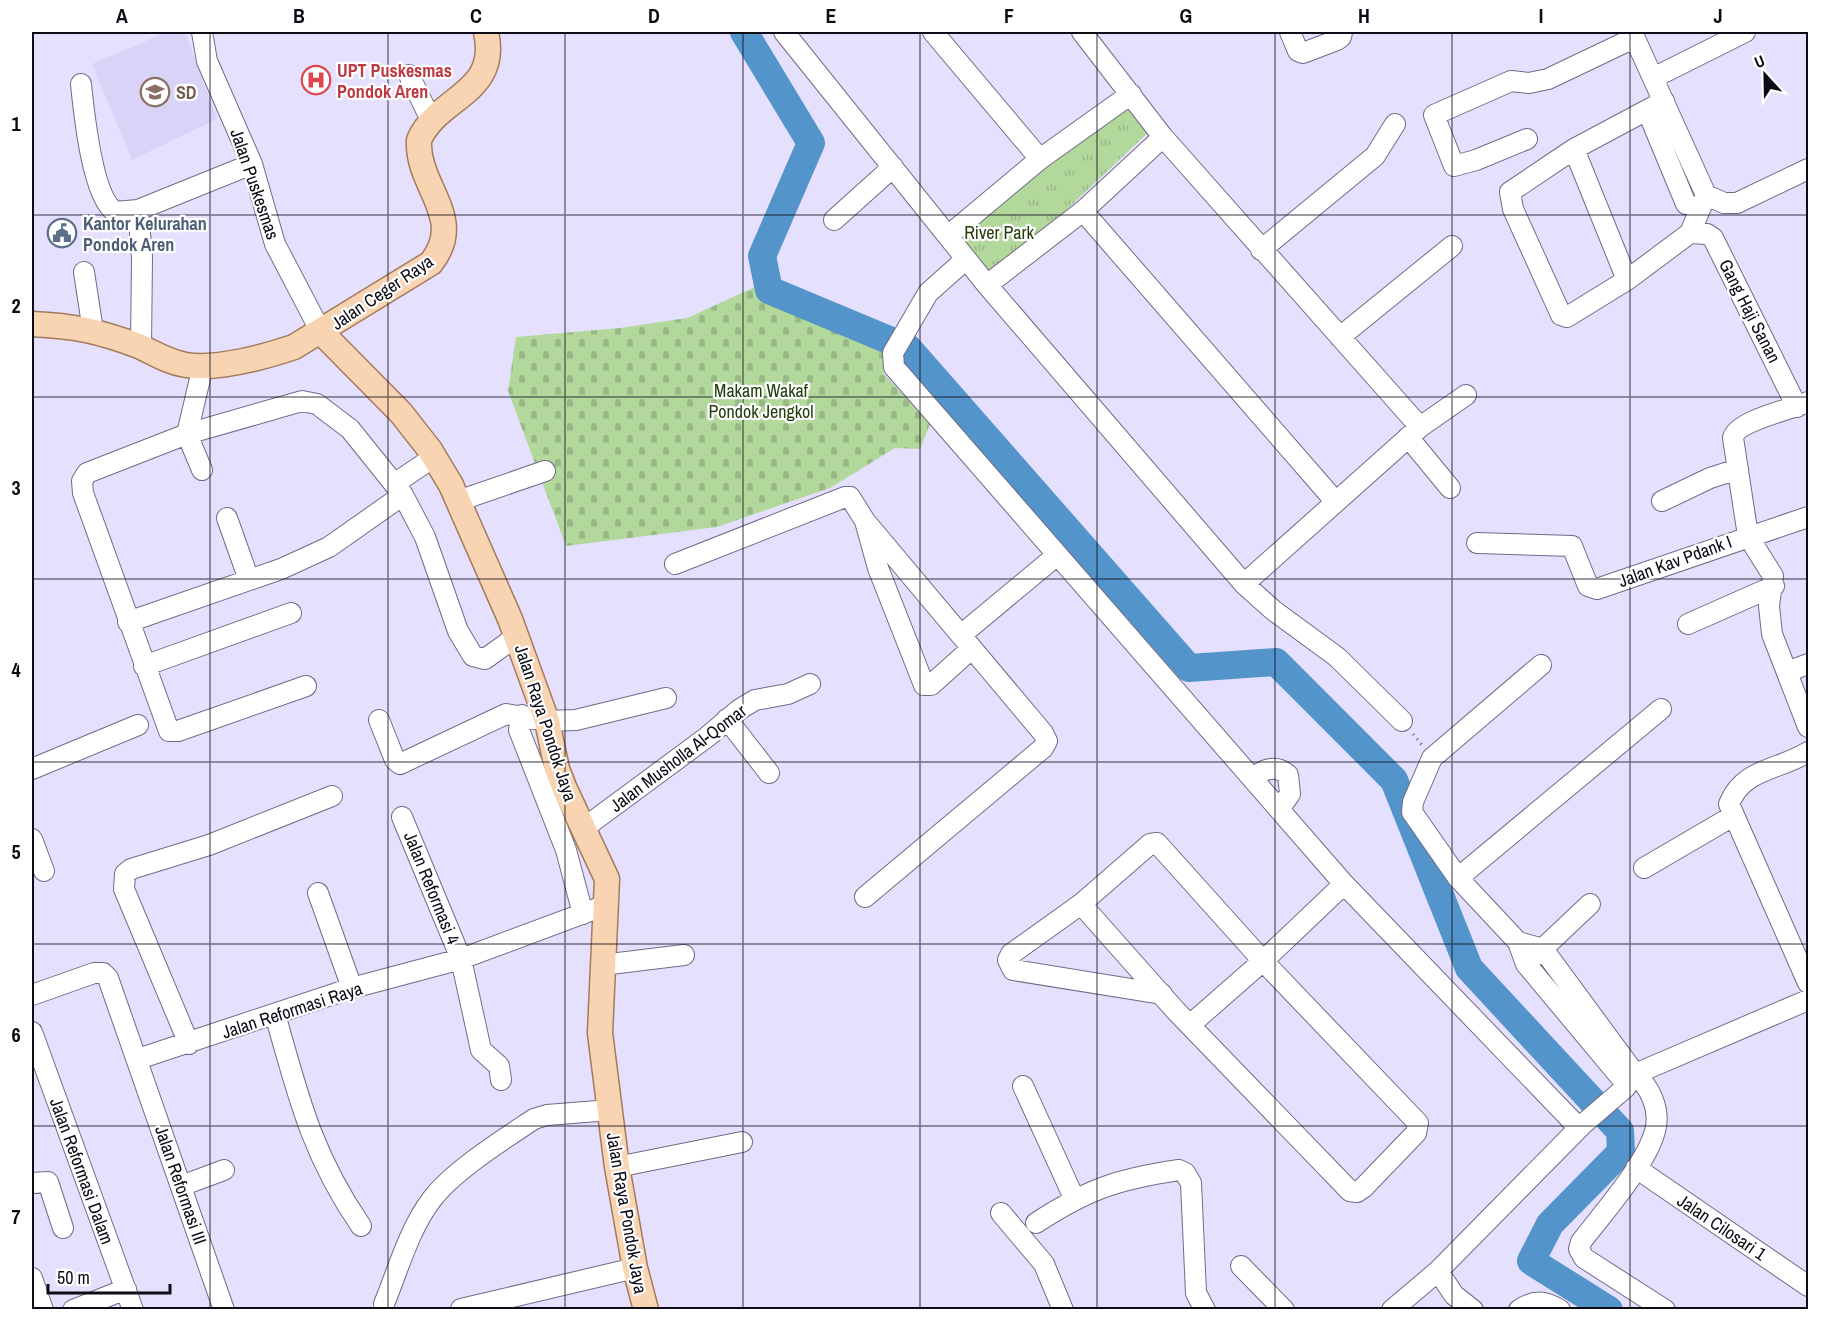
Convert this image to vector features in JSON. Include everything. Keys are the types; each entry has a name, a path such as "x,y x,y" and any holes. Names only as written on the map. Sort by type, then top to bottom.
{"main road":[{"name":"Jalan Ceger Raya","path":"32,324 93,330 141,347 200,379 272,354 321,332 431,263 439,253 446,233 444,221 418,147 422,133 478,80 487,61 490,47 486,32"},
{"name":"Jalan Raya Pondok Jaya","path":"321,332 400,413 435,457 497,584 548,721 557,769 607,879 600,1022 617,1167 635,1268 646,1310"}],"street":[{"name":"Jalan Puskesmas","path":"202,32 207,61 252,164 275,244 321,332"},
{"path":"784,32 987,285 1244,584 1273,610 1337,657 1402,721"},
{"path":"933,32 1040,159"},
{"path":"1082,32 1163,137 1340,337 1414,432 1450,488"},
{"path":"1290,32 1298,51 1303,53 1337,40 1341,37 1342,32"},
{"path":"1653,78 1745,32"},
{"path":"1527,139 1476,160 1454,166 1434,114 1511,81 1530,84 1548,79 1633,35 1653,78 1655,106 1686,204"},
{"path":"409,75 432,122"},
{"path":"81,84 88,138 101,195 106,206 115,212 138,210 252,164"},
{"path":"948,236 1040,159 1131,94"},
{"path":"1655,106 1574,149 1514,188 1510,200 1513,209 1564,317 1627,280 1690,233 1706,195"},
{"path":"1655,106 1706,195 1724,203 1737,203 1809,169"},
{"path":"1261,250 1375,156 1395,124"},
{"path":"987,285 1083,211 1163,137"},
{"path":"1574,149 1627,280"},
{"path":"834,220 893,167"},
{"path":"138,210 142,257 141,347"},
{"path":"1083,211 1335,501"},
{"name":"Gang Haji Sanan","path":"1690,233 1707,234 1713,238 1803,404"},
{"path":"1340,337 1452,246"},
{"path":"966,259 928,293 893,353 894,367 1056,556 1254,778 1344,884 1580,1126"},
{"path":"84,272 93,330"},
{"path":"200,379 187,434 202,470"},
{"path":"1244,584 1414,432 1466,395"},
{"path":"306,686 178,731 169,731 83,494 82,482 87,473 187,434 302,401 317,404 350,429 399,490 425,537 458,631 473,656 485,659 517,636"},
{"path":"1803,404 1738,429 1733,438 1748,536 1773,576 1774,586 1769,606 1769,623 1809,727"},
{"path":"128,622 281,569 328,547 399,490 435,457"},
{"path":"1662,501 1699,483 1738,469"},
{"path":"458,501 545,471"},
{"path":"675,564 845,497 854,502 865,521 1043,733 1047,741 1043,748 865,897"},
{"name":"Jalan Kav Pdank I","path":"1477,543 1569,546 1575,549 1588,586 1597,589 1809,517"},
{"path":"227,518 249,580"},
{"path":"865,521 878,568 924,685 931,685 966,642 1056,556"},
{"path":"1688,624 1774,586"},
{"path":"144,666 291,613"},
{"path":"1787,672 1809,664"},
{"path":"1541,665 1432,758 1413,802 1412,812 1458,878 1518,942 1526,964 1629,1082 1647,1084 1652,1094 1656,1124 1651,1141 1636,1168 1581,1242 1579,1249 1584,1258 1665,1310"},
{"name":"Jalan Musholla Al-Qomar","path":"584,828 755,700 788,694 810,684"},
{"path":"379,720 394,760 400,764 506,714 548,721 576,720 666,698"},
{"path":"1458,878 1661,709"},
{"path":"522,716 519,730 566,850 583,914"},
{"path":"727,719 769,773"},
{"path":"32,769 138,725"},
{"path":"1809,752 1765,768 1746,781 1733,795 1729,804 1809,983"},
{"path":"1254,778 1261,771 1272,768 1282,769 1288,775 1290,794 1280,808"},
{"path":"189,1044 124,889 125,874 131,869 209,845 332,796"},
{"path":"1644,867 1733,816"},
{"name":"Jalan Reformasi 4","path":"402,817 461,959 481,1050 499,1066 501,1080"},
{"path":"32,839 44,871"},
{"path":"1081,904 1162,994 1350,1191 1357,1192 1363,1188 1416,1133 1418,1123 1263,962 1157,843 1150,844 1081,904 1011,954 1008,960 1013,970 1162,994"},
{"path":"1191,1024 1263,962 1344,884"},
{"path":"318,893 352,988"},
{"name":"Jalan Reformasi Raya","path":"138,1059 189,1044 352,988 461,959 583,914 607,900"},
{"path":"1526,964 1590,904"},
{"path":"1518,942 1543,949 1629,1082"},
{"path":"602,965 684,955"},
{"path":"32,995 94,973 103,973 108,978 138,1059"},
{"path":"1392,1310 1438,1271 1580,1126 1629,1082 1809,1000"},
{"path":"275,1014 301,1110 319,1155 336,1191 361,1226"},
{"name":"Jalan Reformasi Dalam","path":"32,1032 133,1310"},
{"name":"Jalan Reformasi III","path":"138,1059 224,1310"},
{"path":"1023,1086 1074,1198"},
{"path":"384,1304 418,1222 432,1198 447,1181 534,1119 547,1115 610,1110"},
{"path":"617,1167 742,1142"},
{"name":"Jalan Cilosari 1","path":"1636,1168 1809,1286"},
{"path":"181,1186 224,1170"},
{"path":"1036,1223 1074,1198 1132,1177 1179,1170 1185,1173 1191,1183 1196,1293 1205,1310"},
{"path":"32,1183 48,1182 63,1228"},
{"path":"1001,1213 1044,1264 1063,1310"},
{"path":"1241,1266 1284,1310"},
{"path":"461,1309 635,1268"},
{"path":"1438,1271 1454,1295 1473,1310"},
{"path":"32,1278 43,1310"},
{"path":"73,1310 126,1290"},
{"path":"1519,1310 1534,1302 1544,1301 1560,1310"}],"path":[{"path":"1402,721 1432,758"}],"shaded area":[{"name":"SD","path":"167,32 185,32 217,119 132,160 92,64"}],"green space":[{"name":"River Park","path":"1131,94 1155,126 987,285 948,236"},
{"name":"Makam Wakaf Pondok Jengkol","path":"757,286 889,331 884,374 930,424 920,449 895,448 830,488 717,527 566,546 508,391 516,337 620,328 687,318"}],"waterway":[{"path":"744,32 811,143 762,256 769,290 908,348 1189,668 1276,662 1394,780 1469,968 1620,1131 1621,1152 1550,1224 1531,1261 1609,1310"}],"place":[{"name":"UPT Puskesmas Pondok Aren","path":"316,80"},
{"name":"SD","path":"155,92"},
{"name":"Kantor Kelurahan Pondok Aren","path":"62,233"}]}
